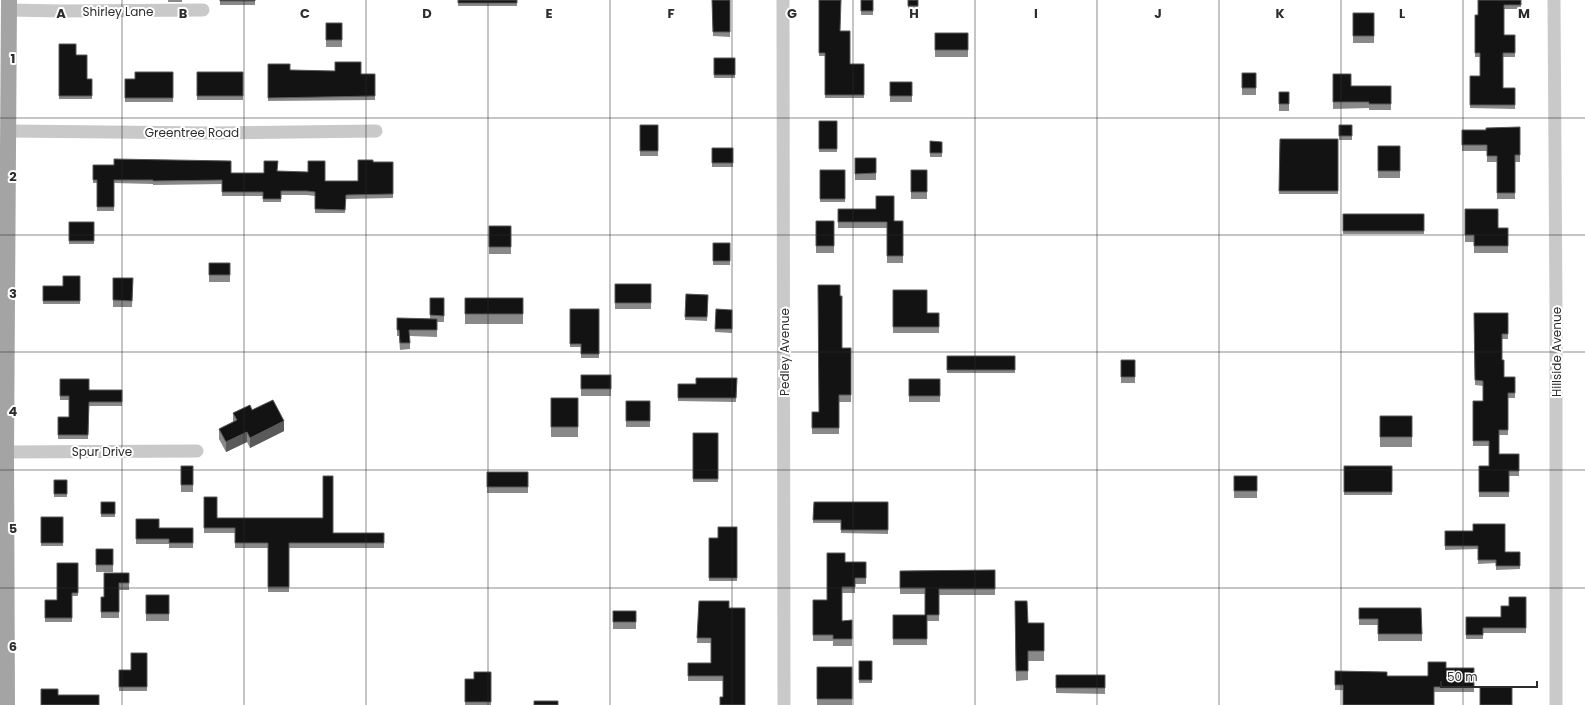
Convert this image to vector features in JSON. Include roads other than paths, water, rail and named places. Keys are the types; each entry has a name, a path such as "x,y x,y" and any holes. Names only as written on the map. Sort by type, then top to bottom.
{"main road":[{"path":"7,705 6,452 3,348 8,131 8,5"}],"street":[{"name":"Pedley Avenue","path":"783,0 784,705"},
{"name":"Hillside Avenue","path":"1554,0 1556,705"},
{"name":"Shirley Lane","path":"8,5 62,11 203,10"},
{"name":"Greentree Road","path":"8,131 212,133 376,131"},
{"name":"Spur Drive","path":"6,452 197,451"}]}
